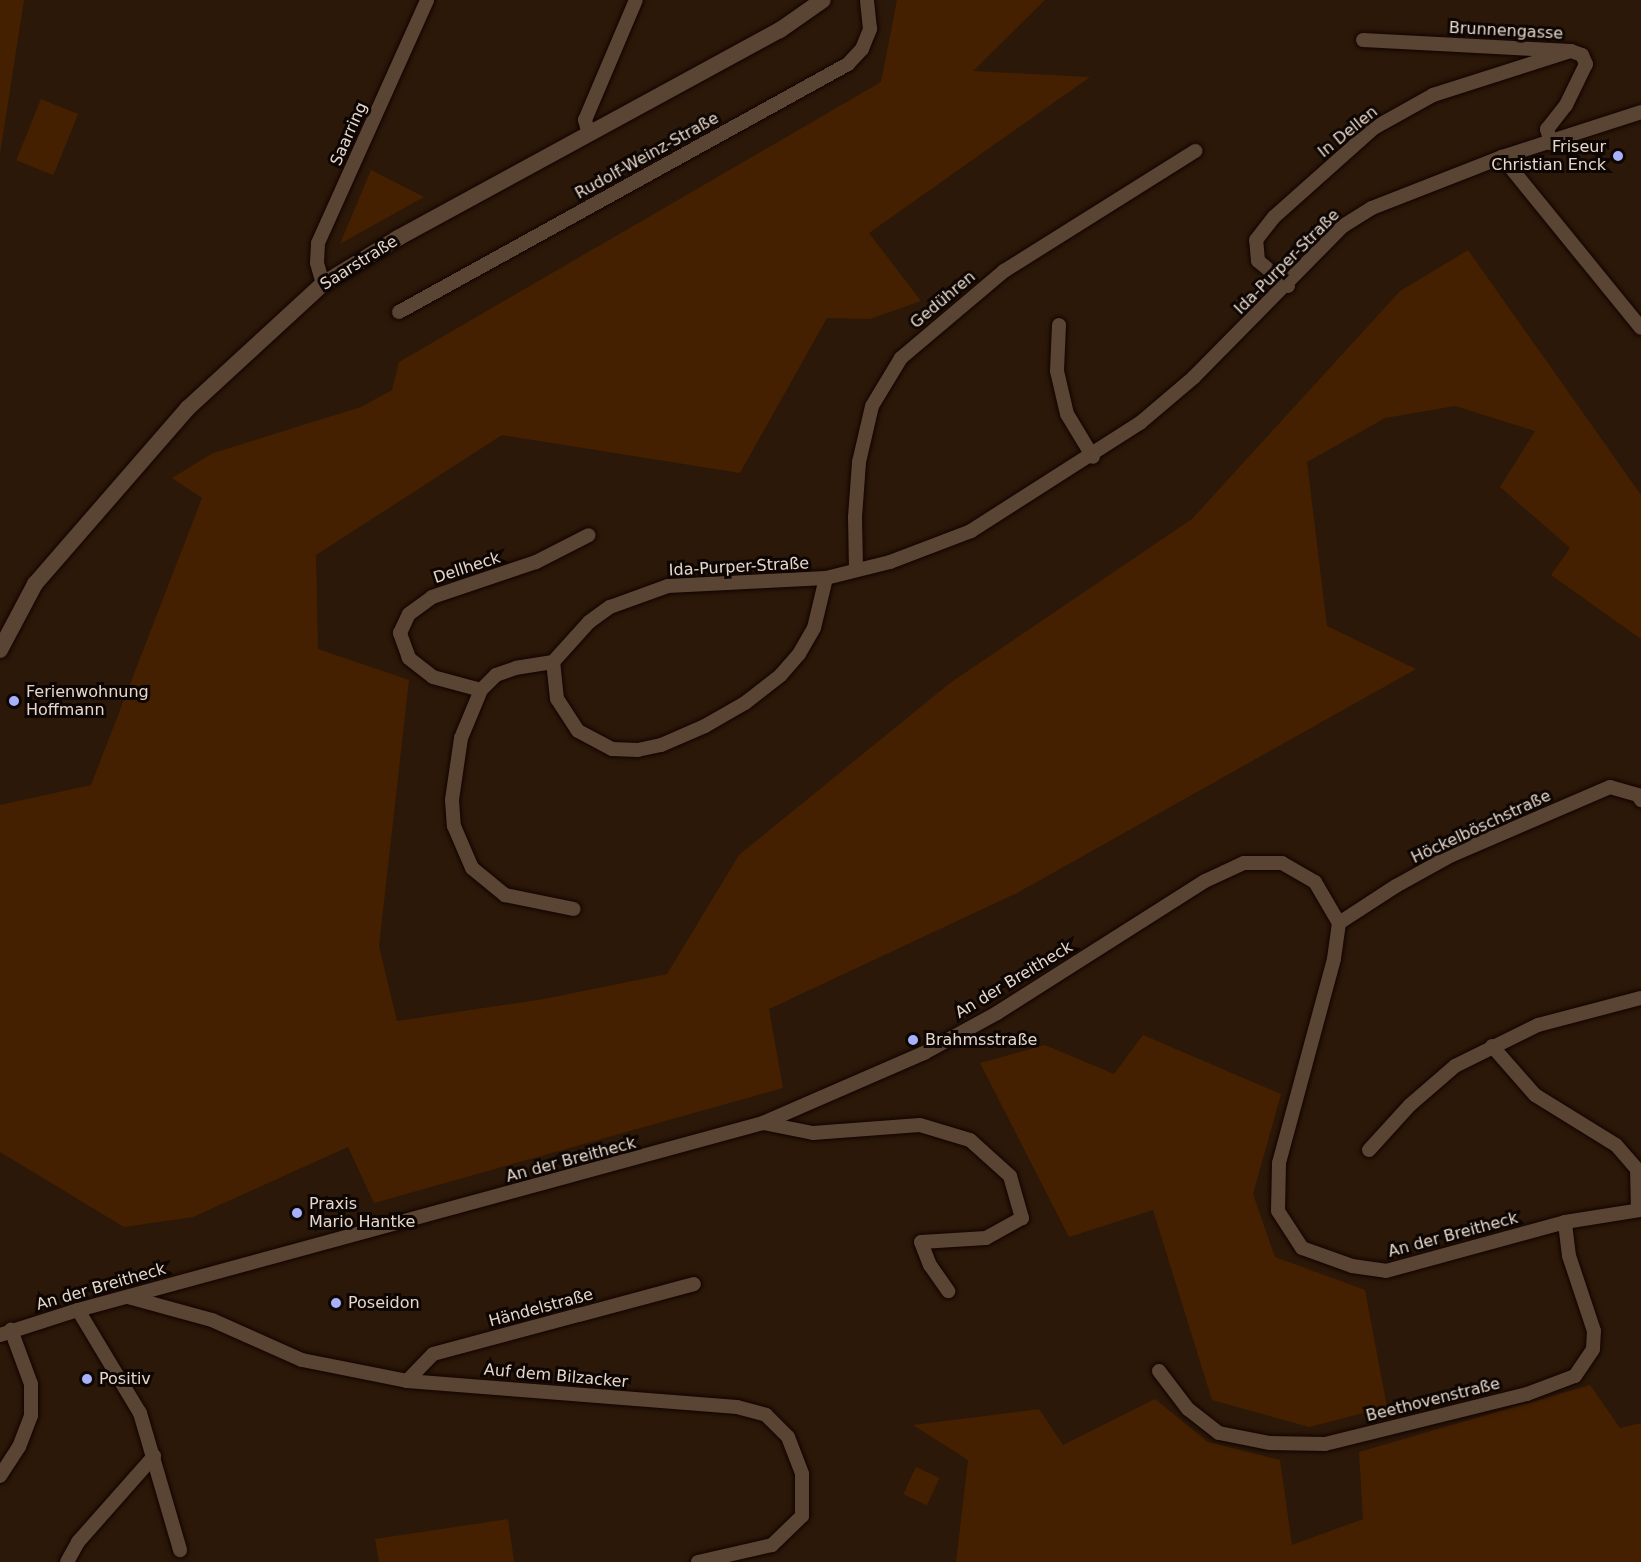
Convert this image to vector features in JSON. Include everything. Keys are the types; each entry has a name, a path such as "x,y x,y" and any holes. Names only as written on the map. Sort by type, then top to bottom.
{"street":[{"name":"Saarring","path":"323,284 317,263 318,243 427,0"},
{"path":"589,134 585,120 636,0"},
{"name":"Saarstraße","path":"0,650 35,585 188,408 288,312 323,284 589,134 780,30 823,0"},
{"name":"Rudolf-Weinz-Straße","path":"399,312 848,63 862,49 870,29 867,0"},
{"name":"Brunnengasse","path":"1363,40 1571,51 1582,55 1586,64 1566,105 1547,129 1551,143"},
{"name":"In Dellen","path":"1288,286 1258,261 1256,240 1274,218 1374,128 1433,95 1571,51"},
{"name":"Ida-Purper-Straße","path":"826,578 814,628 781,675 745,704 661,745 638,750 612,749 578,731 557,699 553,662 589,622 639,594 706,583 826,578 890,562 970,531 1093,457 1193,378 1288,286 1343,226 1372,208 1503,157 1551,143 1641,111"},
{"name":"Gedühren","path":"856,569 855,517 859,462 872,406 901,358 1004,271 1195,151"},
{"path":"1503,157 1641,328"},
{"path":"1059,325 1057,371 1067,414 1093,457"},
{"name":"Dellheck","path":"482,690 433,677 409,658 400,633 409,614 432,597 536,562 589,535"},
{"path":"553,662 516,668 496,675 482,690 461,738 452,800 459,844 472,868 505,895 574,909"},
{"name":"Höckelböschstraße","path":"1339,923 1395,886 1452,855 1610,787 1638,795 1641,800"},
{"name":"An der Breitheck","path":"4,1332 126,1296 763,1123 924,1053 997,1012 1205,881 1244,863 1282,863 1315,882 1339,923 1334,959 1279,1162 1278,1211 1302,1248 1352,1266 1386,1271 1565,1222 1640,1210"},
{"path":"1369,1150 1410,1105 1455,1066 1538,1025 1641,998"},
{"path":"1492,1046 1535,1095 1616,1145 1637,1169 1640,1210"},
{"path":"763,1123 813,1133 920,1125 970,1140 1011,1176 1022,1218 986,1238 921,1242 930,1265 948,1291"},
{"name":"Beethovenstraße","path":"1159,1371 1188,1409 1219,1433 1270,1443 1325,1444 1527,1394 1575,1376 1593,1349 1594,1332 1569,1256 1565,1222"},
{"name":"Händelstraße","path":"407,1381 433,1354 694,1284"},
{"name":"Auf dem Bilzacker","path":"126,1296 212,1320 302,1360 407,1381 737,1407 766,1414 788,1437 802,1474 802,1516 772,1545 698,1562"},
{"path":"78,1310 140,1413 180,1550"},
{"path":"0,1476 19,1447 31,1415 31,1384 4,1332"},
{"path":"67,1562 78,1542 154,1456"}],"shaded area":[{"path":"0,0 24,0 0,154"},
{"path":"897,0 1045,0 973,71 1090,77 869,233 921,301 870,319 827,318 740,473 502,435 316,555 318,649 409,680 379,946 397,1021 544,999 667,974 739,855 950,683 1192,519 1400,291 1468,250 1641,495 1641,639 1551,575 1570,548 1500,487 1535,431 1455,406 1385,418 1307,462 1327,626 1416,669 1017,893 769,1009 783,1088 374,1203 348,1147 193,1217 124,1227 0,1152 0,805 91,785 202,498 172,478 213,453 361,407 392,390 399,362 881,82"},
{"path":"41,99 78,114 53,175 16,160"},
{"path":"371,170 424,197 340,244"},
{"path":"1143,1035 1281,1094 1253,1194 1275,1257 1365,1290 1387,1407 1309,1427 1212,1400 1153,1210 1069,1237 980,1063 1045,1045 1114,1074"},
{"path":"1590,1385 1620,1428 1641,1423 1641,1562 956,1562 968,1460 913,1425 1039,1409 1063,1445 1155,1399 1208,1442 1280,1460 1292,1545 1363,1519 1359,1452"},
{"path":"916,1467 940,1478 927,1505 903,1494"},
{"path":"508,1519 514,1562 379,1562 375,1539"}],"place":[{"name":"Friseur Christian Enck","path":"1618,156"},
{"name":"Ferienwohnung Hoffmann","path":"14,701"},
{"name":"Brahmsstraße","path":"913,1040"},
{"name":"Praxis Mario Hantke","path":"297,1213"},
{"name":"Poseidon","path":"336,1303"},
{"name":"Positiv","path":"87,1379"}]}
